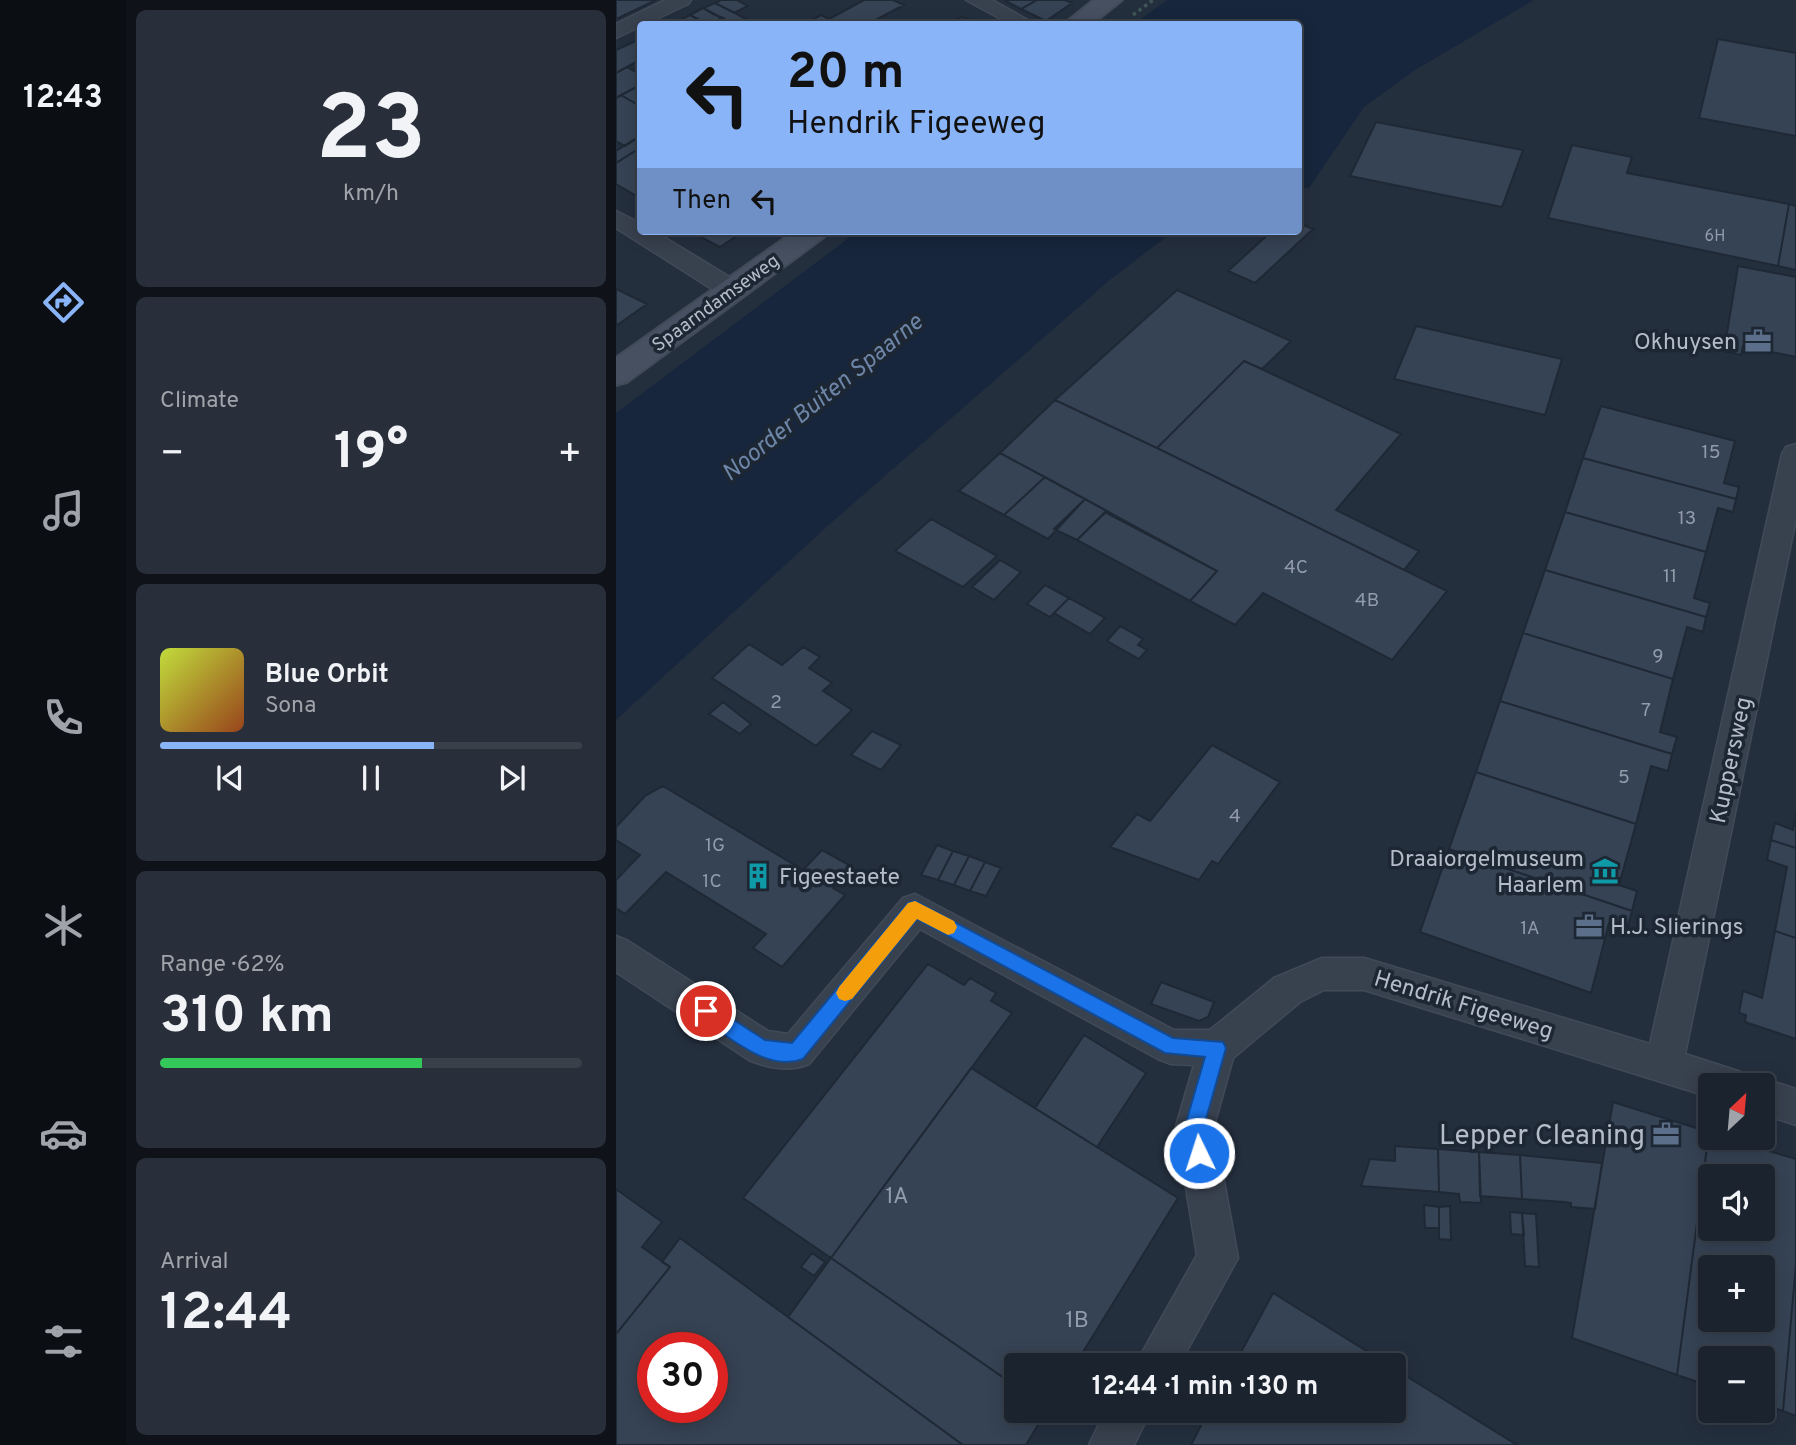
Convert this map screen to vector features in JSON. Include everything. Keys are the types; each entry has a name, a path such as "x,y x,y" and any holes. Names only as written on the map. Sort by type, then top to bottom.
{"main road":[{"path":"1080,21 1110,0"},
{"path":"1105,21 1134,0"},
{"name":"Spaarndamseweg","path":"616,374 780,235"},
{"name":"Spaarndamseweg","path":"616,350 807,235"}],"street":[{"path":"638,21 681,0"},
{"path":"976,0 1019,21"},
{"path":"616,32 637,22"},
{"path":"616,218 637,231"},
{"path":"643,235 723,285"},
{"name":"Kuppersweg","path":"1664,1065 1796,454"},
{"path":"616,952 762,1048 796,1052 915,909 1171,1047 1217,1048 1195,1126 1217,1258 1163,1353"},
{"name":"Hendrik Figeeweg","path":"1217,1048 1287,990 1322,974 1364,974 1698,1076"},
{"path":"1775,1100 1796,1107"},
{"path":"1111,1445 1123,1423"}],"water":[{"path":"1167,0 1534,0 1415,70 1364,107 1309,188 1302,188 1302,21 1138,21"},
{"name":"Noorder Buiten Spaarne","path":"853,235 1169,235 1111,279 831,523 616,720 616,413"}],"building":[{"path":"616,0 656,0 616,19"},
{"path":"721,0 737,0 748,6 734,13 715,3"},
{"path":"864,0 893,0 904,5 874,21 829,19"},
{"path":"1004,0 1037,0 1021,9"},
{"path":"1037,0 1065,0 1072,3 1046,21 1021,9"},
{"path":"715,3 749,21 727,21 703,8"},
{"path":"703,8 723,18 701,21 690,15"},
{"path":"690,15 701,21 678,21"},
{"path":"821,15 835,21 810,21"},
{"path":"962,17 973,21 953,21"},
{"path":"1718,39 1796,53 1796,136 1699,118"},
{"path":"637,40 637,62 616,73 616,50"},
{"path":"627,67 637,72 637,87 616,98 616,73"},
{"path":"637,87 637,104 621,95"},
{"path":"621,95 637,104 637,138 625,146 616,141 616,98"},
{"path":"1376,122 1523,150 1502,207 1350,176"},
{"path":"637,138 637,150 616,163 616,151"},
{"path":"1572,145 1632,157 1627,173 1789,204 1778,266 1548,218"},
{"path":"637,150 637,196 616,184 616,163"},
{"path":"1789,204 1796,206 1796,270 1778,266"},
{"path":"1302,225 1313,229 1255,283 1228,271 1268,235 1302,235"},
{"path":"697,235 738,235 720,247"},
{"path":"1738,266 1796,277 1796,357 1743,346 1741,355 1724,351"},
{"path":"616,289 647,304 616,326"},
{"path":"1177,290 1291,341 1262,369 1244,361 1157,448 1055,400"},
{"path":"1416,326 1562,359 1545,415 1394,379"},
{"path":"1244,361 1401,434 1336,510 1419,551 1404,570 1157,448"},
{"path":"1055,400 1447,591 1392,660 1263,593 1235,625 1190,601 1217,571 1000,453"},
{"path":"1601,406 1735,441 1724,483 1739,487 1736,499 1583,458"},
{"path":"1000,453 1045,477 1004,515 959,491"},
{"path":"1583,458 1736,499 1733,512 1718,508 1706,552 1565,512"},
{"path":"1045,477 1085,499 1048,539 1004,515"},
{"path":"1085,499 1107,511 1077,540 1054,529"},
{"path":"1105,512 1217,571 1190,601 1077,540"},
{"path":"1565,512 1706,552 1694,598 1710,603 1706,617 1545,570"},
{"path":"931,519 997,556 963,587 895,551"},
{"path":"1000,560 1021,572 994,600 972,587"},
{"path":"1545,570 1706,617 1703,632 1687,627 1673,679 1523,633"},
{"path":"1045,585 1069,598 1050,617 1027,604"},
{"path":"1069,598 1105,618 1090,634 1054,613"},
{"path":"1120,626 1143,639 1138,645 1147,650 1139,659 1107,641"},
{"path":"1523,633 1673,679 1660,732 1677,737 1672,754 1500,701"},
{"path":"749,644 782,665 803,647 820,657 809,668 832,683 823,691 852,710 816,746 712,678"},
{"path":"1500,701 1672,754 1668,771 1651,766 1636,824 1476,772"},
{"path":"723,702 751,724 740,734 709,714"},
{"path":"872,731 901,745 881,770 851,755"},
{"path":"1212,745 1280,782 1218,864 1212,861 1199,880 1110,847 1137,814 1150,821"},
{"path":"1476,772 1636,824 1619,885 1637,891 1632,911 1449,849"},
{"name":"Figeestaete","path":"663,786 803,870 822,850 851,866 833,888 845,895 782,967 753,948 766,934 666,872 625,914 616,908 616,880 640,855 616,840 616,827 645,796"},
{"path":"1796,814 1796,848 1771,840 1775,823 1793,830"},
{"path":"1771,840 1796,848 1796,938 1775,931 1787,867 1767,860"},
{"path":"937,845 953,851 938,880 921,875"},
{"path":"1449,849 1632,911 1627,929 1609,923 1591,993 1420,932"},
{"path":"953,851 969,856 954,885 938,880"},
{"path":"969,856 985,862 970,891 954,885"},
{"path":"985,862 1001,868 986,896 970,891"},
{"path":"1775,931 1796,938 1796,1039 1745,1022 1746,1015 1739,1013 1743,991 1762,998"},
{"path":"928,964 964,985 970,978 996,993 991,1001 1012,1013 831,1258 743,1198"},
{"path":"1161,982 1214,1002 1208,1017 1199,1021 1151,1004"},
{"path":"1084,1035 1146,1073 1097,1147 1035,1108"},
{"path":"971,1068 1178,1198 1082,1353 1004,1353 1004,1378 831,1258"},
{"path":"1613,1102 1698,1129 1698,1150 1707,1150 1705,1164 1698,1164 1698,1216 1677,1375 1572,1338"},
{"path":"1395,1146 1438,1149 1439,1192 1361,1186 1370,1159 1395,1161"},
{"path":"1438,1149 1479,1152 1481,1203 1460,1202 1459,1194 1439,1192"},
{"path":"1707,1150 1766,1150 1796,1159 1796,1264 1783,1411 1775,1408 1775,1346 1698,1346 1698,1382 1677,1375 1698,1216 1698,1241 1775,1241 1775,1164 1705,1164"},
{"path":"1479,1152 1520,1155 1522,1199 1480,1196"},
{"path":"1520,1155 1602,1163 1595,1209 1571,1207 1571,1203 1564,1202 1522,1199"},
{"path":"616,1189 662,1222 642,1247 670,1267 616,1334"},
{"path":"1424,1205 1439,1207 1439,1228 1425,1228"},
{"path":"1450,1206 1451,1240 1439,1239 1439,1207"},
{"path":"1510,1212 1522,1213 1524,1235 1511,1234"},
{"path":"1522,1213 1536,1214 1539,1267 1525,1266"},
{"path":"680,1238 963,1445 616,1445 616,1334 670,1267 662,1262"},
{"path":"812,1253 825,1262 814,1276 801,1267"},
{"path":"831,1258 1004,1378 1004,1423 1039,1423 1026,1445 963,1445 788,1317"},
{"path":"1796,1264 1796,1416 1783,1411"},
{"path":"1273,1293 1370,1353 1240,1353"},
{"path":"1406,1376 1517,1445 1191,1445 1202,1423 1406,1423"}],"slow traffic":[{"path":"845,993 915,909 948,927"}],"place":[{"name":"Okhuysen","path":"1758,341"},
{"name":"Draaiorgelmuseum Haarlem","path":"1605,871"},
{"name":"Figeestaete","path":"758,876"},
{"name":"H.J. Slierings","path":"1589,926"},
{"name":"Lepper Cleaning","path":"1666,1134"}],"route":[{"path":"706,1011 762,1048 796,1052 915,909 1171,1047 1217,1048 1195,1126 1199,1153"}]}
